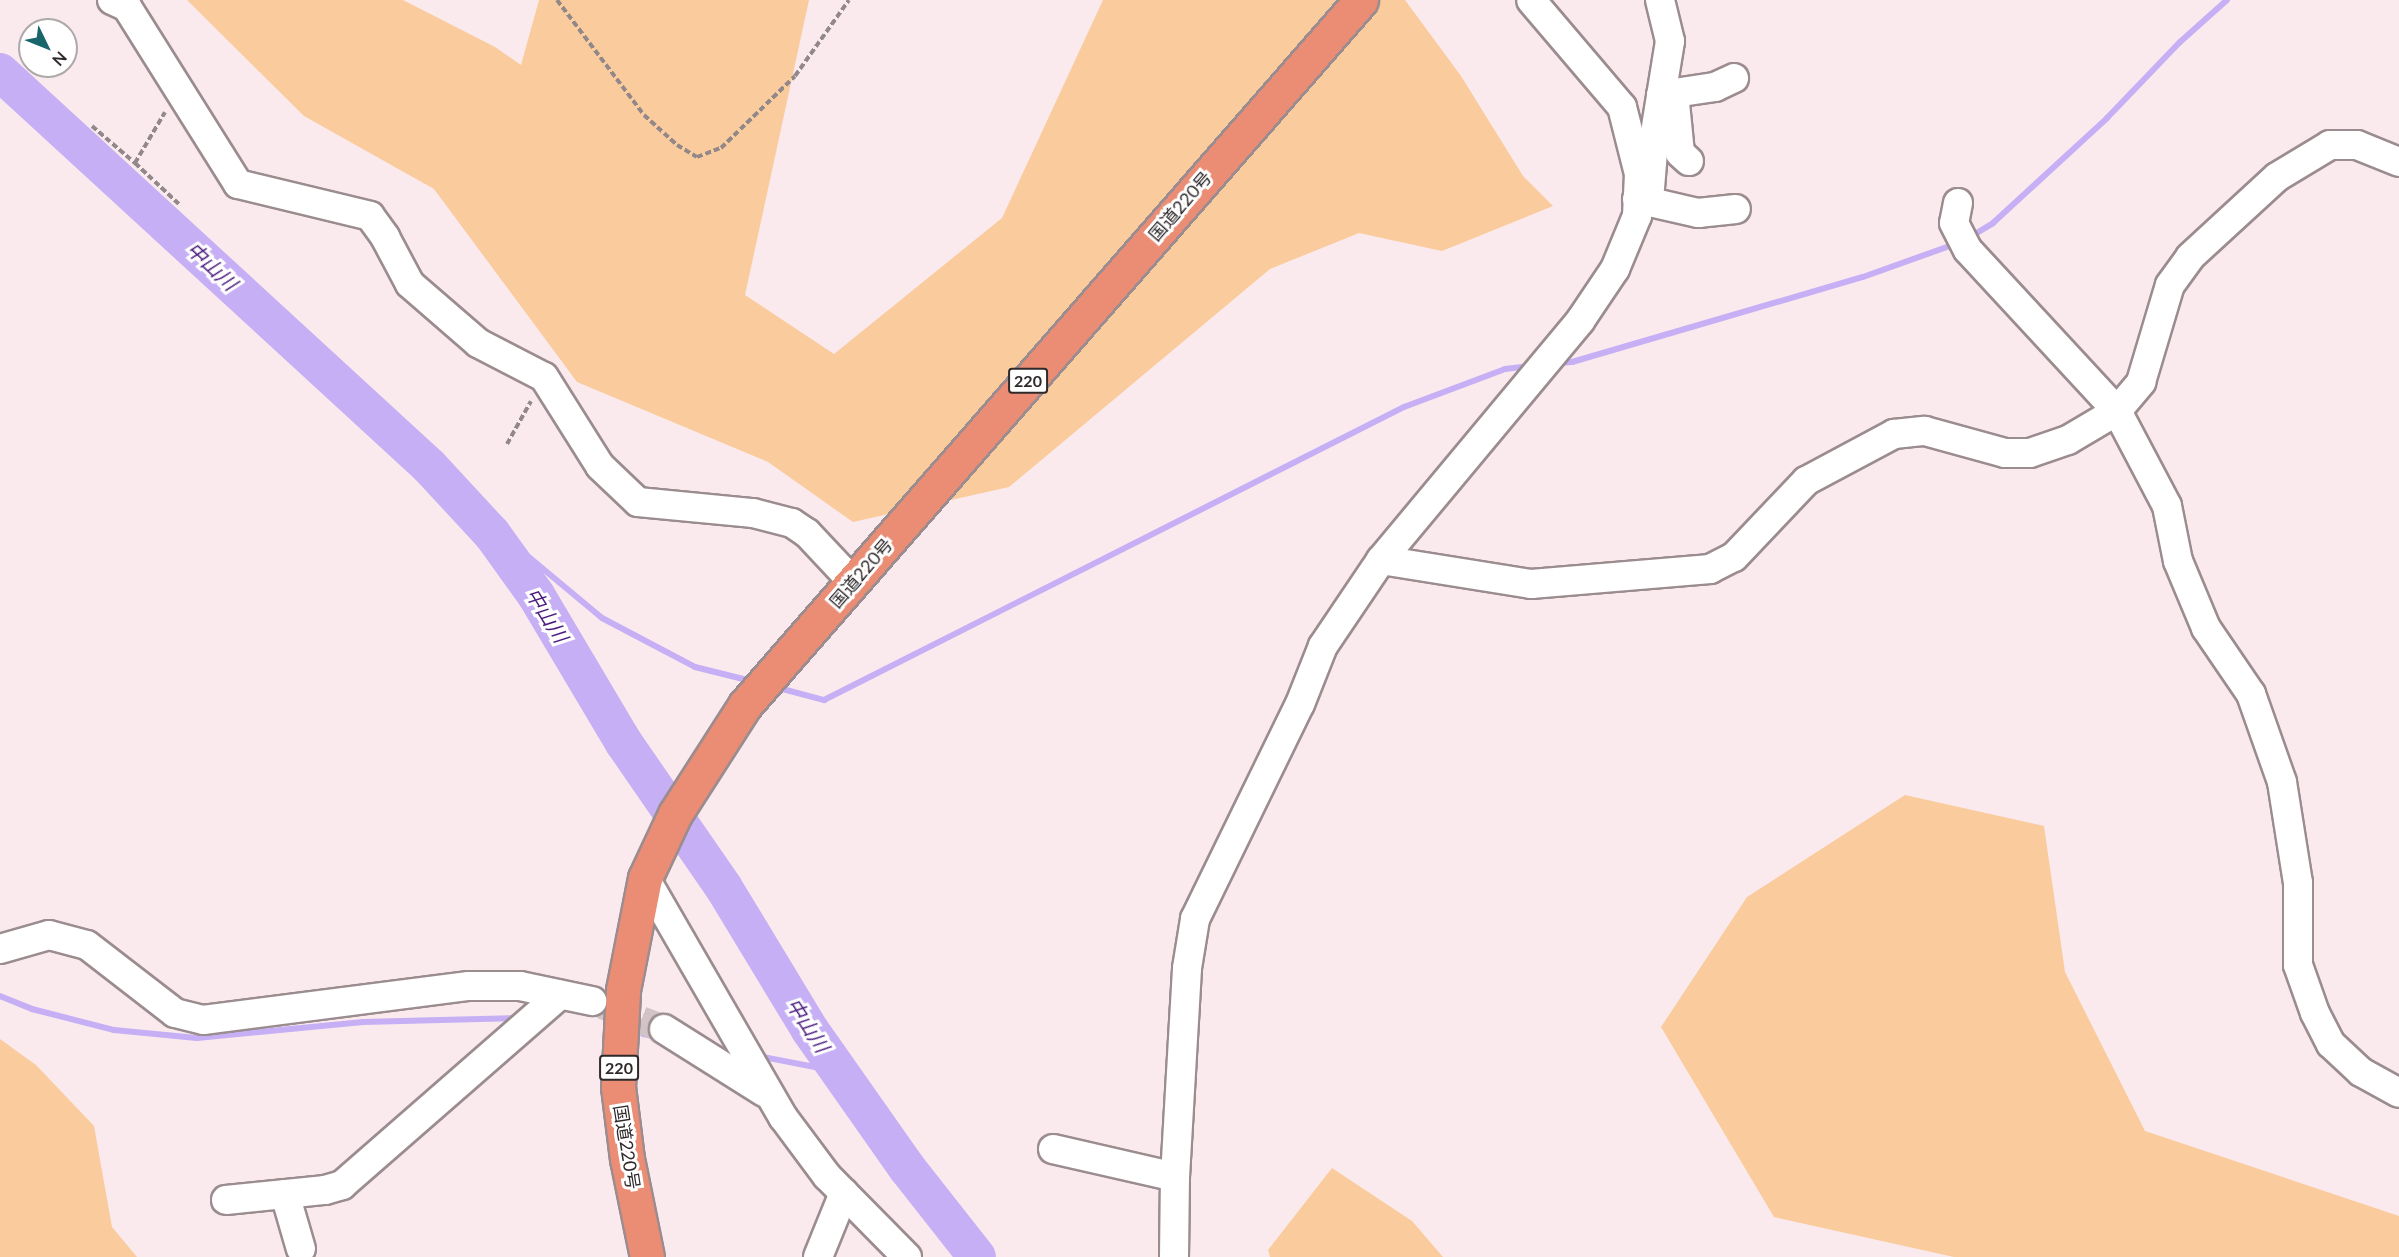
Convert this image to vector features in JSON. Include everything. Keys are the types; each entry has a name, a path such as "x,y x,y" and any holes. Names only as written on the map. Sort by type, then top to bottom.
{"highway":[{"name":"国道220号","path":"647,1257 627,1159 618,1087 623,990 645,878 675,814 745,705 1361,0"}],"street":[{"path":"112,0 127,7 238,184 370,216 385,237 411,284 478,343 544,377 600,466 638,502 753,513 792,523 807,533 854,582"},
{"path":"1531,0 1622,107 1639,174 1643,200"},
{"path":"1660,0 1670,41 1668,94 1680,153 1689,161"},
{"path":"1668,94 1715,87 1734,78"},
{"path":"1174,1257 1175,1177 1187,968 1195,919 1300,704 1323,646 1381,560 1580,321 1615,269 1643,200 1654,139 1668,94"},
{"path":"1381,560 1531,584 1710,569 1734,557 1806,481 1894,434 1925,430 2005,453 2030,453 2068,440 2117,411 2141,382 2170,285 2190,257 2277,177 2330,145 2357,146 2399,162"},
{"path":"1643,200 1698,213 1736,209"},
{"path":"1958,203 1954,223 1968,250 2117,411 2167,506 2178,561 2206,628 2251,694 2282,782 2298,883 2298,965 2315,1013 2331,1044 2361,1072 2399,1093"},
{"path":"645,878 768,1094 827,1176 907,1257"},
{"path":"0,949 49,935 87,945 175,1013 203,1020 469,986 520,986 592,1001"},
{"path":"226,1200 325,1190 342,1185 560,994"},
{"path":"664,1029 768,1094"},
{"path":"1053,1149 1175,1177"},
{"path":"818,1257 844,1193"},
{"path":"285,1194 301,1249"}],"path":[{"path":"557,0 644,115 677,145 697,157 722,148 795,76 849,0"},
{"path":"135,163 178,91"},
{"path":"92,126 181,206"},
{"path":"507,444 544,377"}],"shaded area":[{"path":"187,0 403,0 495,47 521,65 539,0 809,0 745,295 834,354 1002,218 1103,0 1405,0 1461,76 1523,176 1553,206 1442,251 1359,233 1270,269 1009,487 853,522 768,462 577,382 434,189 304,116"},
{"path":"1905,795 2044,826 2065,972 2145,1131 2399,1216 2399,1257 1954,1257 1774,1217 1661,1027 1747,897"},
{"path":"0,1039 36,1065 94,1126 112,1227 137,1257 0,1257"},
{"path":"1332,1168 1412,1221 1443,1257 1270,1257 1268,1250"}],"waterway":[{"path":"1970,237 1993,223 2107,118 2180,42 2227,0"},
{"name":"中山川","path":"0,72 429,466 492,534 536,595 624,743 724,888 810,1030 907,1168 977,1257"},
{"path":"1557,363 1572,362 1863,277 1955,244"},
{"path":"775,687 824,700 1404,407 1505,369 1529,366"},
{"path":"492,534 518,548 602,618 695,667 751,681"},
{"path":"0,996 32,1009 114,1030 197,1038 363,1022 518,1018"},
{"path":"643,1034 659,1037"},
{"path":"758,1056 840,1072"}],"tunnel":[{"path":"602,1005 664,1029"}]}
